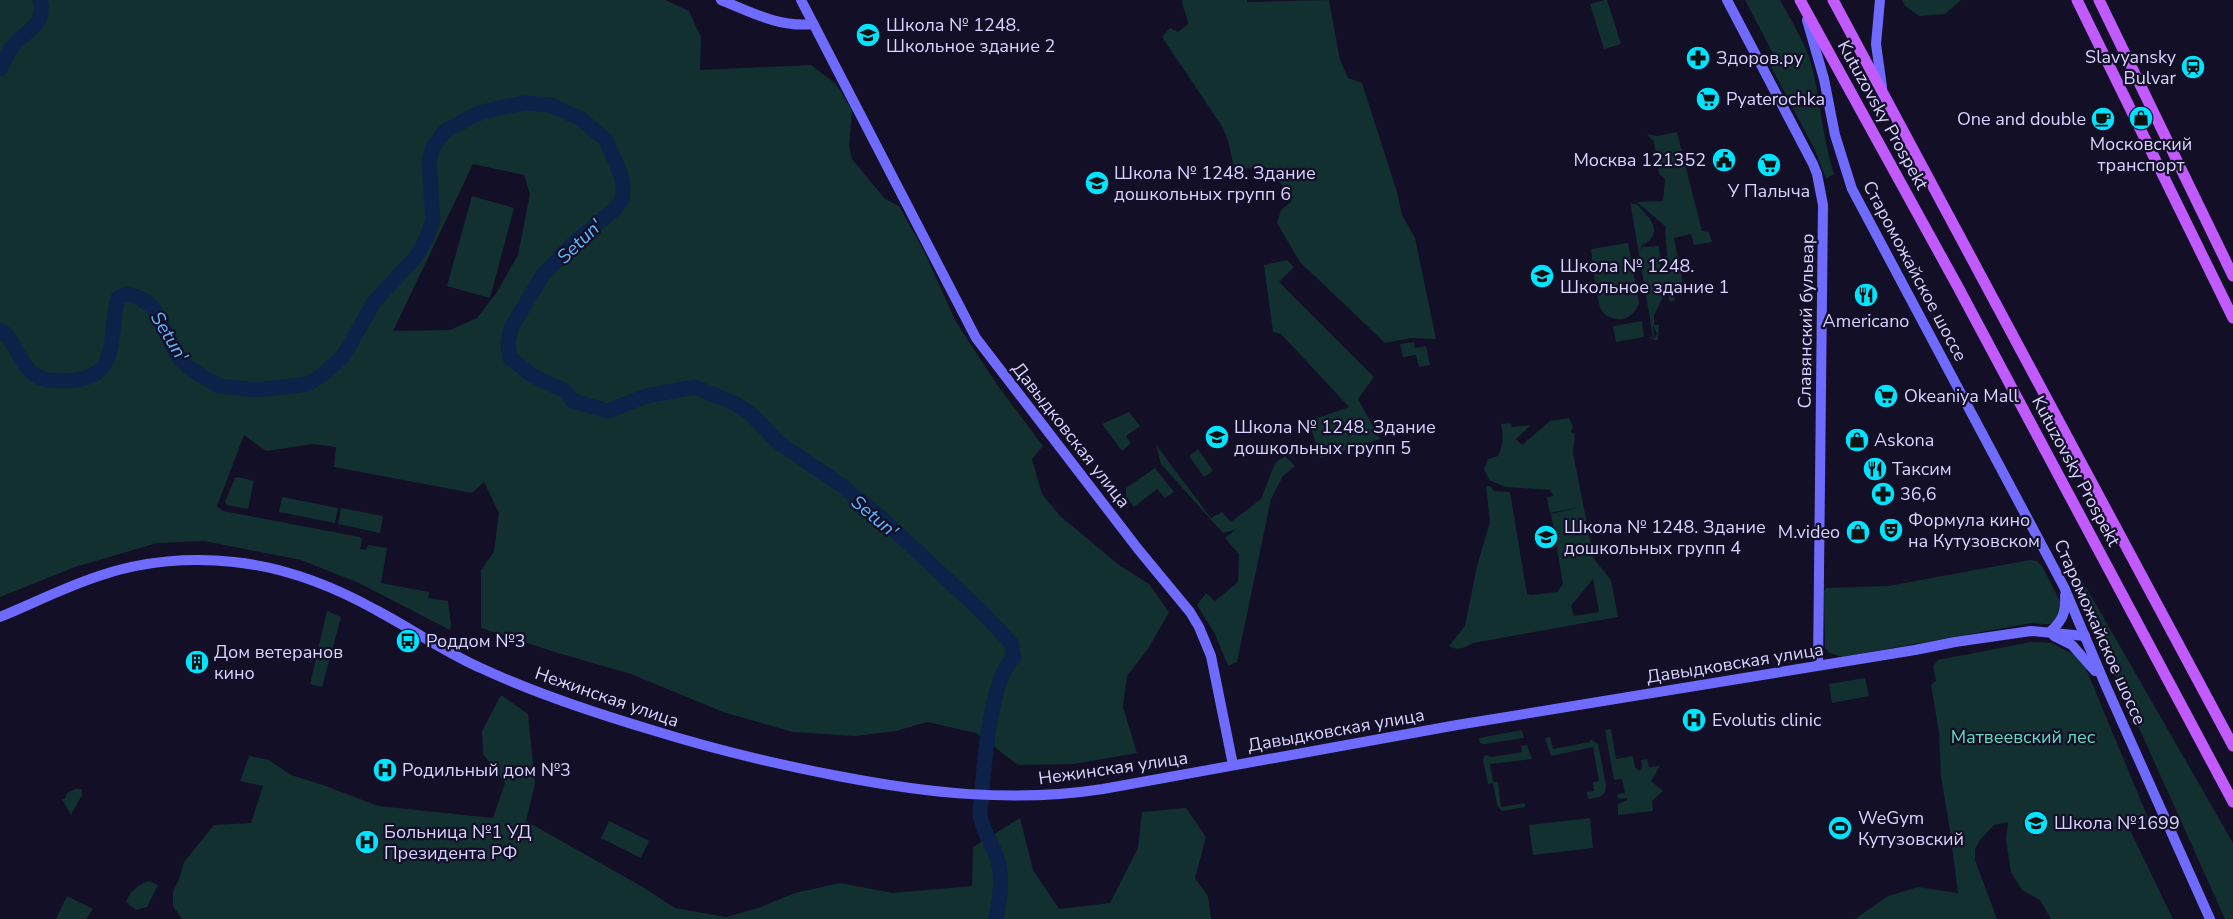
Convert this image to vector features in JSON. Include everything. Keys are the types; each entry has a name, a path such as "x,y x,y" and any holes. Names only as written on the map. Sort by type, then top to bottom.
{"main road":[{"name":"Kutuzovsky Prospekt","path":"1833,0 2233,746"},
{"path":"2077,0 2233,318"},
{"path":"2099,0 2233,276"},
{"name":"Kutuzovsky Prospekt","path":"1802,3 1972,312 2233,802"}],"street":[{"path":"721,0 773,21 792,25 813,24"},
{"name":"Давыдковская улица","path":"801,0 976,338 1138,548 1190,612 1199,627 1210,656 1233,765 1955,642 2046,631 2084,636"},
{"name":"Славянский бульвар","path":"1727,0 1813,164 1824,205 1818,665"},
{"path":"1880,0 1876,44 1877,65 1883,93"},
{"name":"Староможайское шоссе","path":"1802,3 1824,79 1835,135 1852,189 2064,587 2105,684 2210,919"},
{"name":"Нежинская улица","path":"0,617 78,584 116,571 150,564 196,560 252,564 292,574 338,591 375,609 486,671 616,719 688,742 780,765 902,788 957,794 1009,796 1080,792 1233,765"},
{"path":"2046,631 2061,622 2066,612 2064,587"},
{"path":"2046,631 2080,651 2105,684"}],"green space":[{"path":"0,0 665,0 689,11 701,37 700,70 811,65 836,84 852,110 849,146 852,159 885,199 899,206 923,249 956,322 998,386 1043,446 1032,459 1042,494 1060,516 1119,565 1149,584 1169,612 1148,649 1127,676 1123,707 1137,753 1074,764 1018,765 976,733 927,722 896,731 855,736 793,732 723,712 631,674 481,628 481,570 494,552 499,513 484,482 472,493 334,467 336,447 313,444 266,451 244,435 217,506 223,511 360,537 362,539 360,549 366,550 368,545 387,548 381,583 429,592 428,598 448,601 450,630 359,583 301,560 204,541 157,543 75,567 0,597","holes":["473,164 524,175 530,194 518,255 497,292 477,318 450,330 393,331"]},
{"path":"1182,0 1247,0 1247,2 1329,0 1340,60 1348,78 1362,83 1397,192 1402,215 1415,238 1436,339 1411,338 1385,343 1300,262 1277,223 1281,210 1291,202 1287,189 1278,181 1272,169 1234,168 1223,128 1162,37 1170,28 1178,32 1188,24"},
{"path":"1607,0 1621,44 1604,49 1590,4"},
{"path":"1745,0 1780,0 1805,47 1811,63 1834,174 1826,179 1814,148 1771,67 1778,63"},
{"path":"1902,0 1961,0 1945,14 1919,16 1905,6"},
{"path":"1677,132 1702,231 1709,232 1712,242 1694,245 1691,234 1674,238 1683,284 1673,287 1675,300 1670,302 1667,289 1654,315 1654,325 1659,325 1658,340 1653,340 1657,334 1653,324 1654,336 1653,339 1648,338 1653,337 1630,201 1641,209 1653,225 1653,236 1641,246 1641,252 1642,247 1659,246 1661,272 1668,271 1665,226 1637,202 1663,201 1665,179 1659,174 1654,142 1647,134 1657,136"},
{"path":"472,196 514,208 490,298 447,286"},
{"path":"1628,243 1639,303 1635,311 1626,318 1611,318 1602,311 1600,306 1591,249"},
{"path":"1287,260 1294,267 1279,282 1374,377 1358,399 1380,439 1320,458 1309,421 1349,407 1281,334 1273,332 1264,265"},
{"path":"1642,321 1644,337 1616,342 1613,326"},
{"path":"1414,342 1415,348 1426,346 1430,365 1419,367 1416,355 1403,357 1400,344"},
{"path":"1129,412 1140,426 1126,436 1131,443 1122,451 1102,424"},
{"path":"1569,418 1573,427 1571,432 1575,434 1573,453 1594,559 1611,580 1618,617 1473,643 1461,648 1452,648 1449,646 1465,626 1477,566 1490,522 1486,486 1490,486 1494,491 1510,492 1527,594 1557,592 1563,584 1551,514 1580,507 1550,513 1547,497 1553,496 1551,490 1505,487 1489,480 1484,469 1488,459 1498,456 1500,452 1502,440 1501,424 1511,423 1512,427 1531,425 1516,439 1522,445 1550,421","holes":["1593,579 1599,612 1574,616 1571,606"]},
{"path":"1156,445 1211,518 1222,512 1231,522 1261,499 1275,463 1285,456 1295,466 1283,476 1271,499 1237,662 1228,666 1215,634 1197,605 1206,593 1215,601 1238,582 1239,554 1225,538 1235,530 1223,533 1161,464"},
{"path":"1198,449 1213,471 1204,477 1189,456"},
{"path":"1155,468 1174,492 1165,498 1157,489 1134,507 1126,497 1126,488"},
{"path":"235,478 254,481 248,509 227,505 225,502"},
{"path":"282,497 338,508 335,523 279,512"},
{"path":"341,508 383,516 380,533 338,524"},
{"path":"2030,560 2037,561 2042,566 2064,609 2051,624 2032,623 1842,657 1830,653 1825,648 1824,591 1826,588 1888,586"},
{"path":"2079,575 2233,843 2233,919 2225,919 2073,581"},
{"path":"327,611 341,617 322,687 310,684"},
{"name":"Матвеевский лес","path":"2031,642 2052,643 2082,659 2148,818 2129,828 2173,919 2051,919 2040,900 2022,890 2011,872 2006,840 2008,822 1994,825 1980,840 1975,849 1975,860 1997,919 1855,919 1888,896 1918,887 1958,893 1941,777 1939,733 1931,685 1936,681 1933,666 1938,660"},
{"path":"1865,678 1869,696 1832,703 1829,684"},
{"path":"501,695 528,714 535,784 526,821 641,886 675,908 726,917 761,907 795,893 840,883 893,893 972,886 973,847 1020,818 1033,870 1059,909 1110,903 1138,848 1142,812 1186,808 1206,837 1195,878 1208,896 1211,919 182,919 173,906 173,892 184,862 214,825 251,823 263,786 240,781 249,756 269,760 291,775 378,806 493,818 505,783 483,754 482,731"},
{"path":"1611,729 1616,759 1633,756 1635,767 1639,771 1642,767 1641,760 1647,759 1649,767 1660,766 1651,781 1663,791 1652,801 1653,811 1618,815 1618,804 1627,800 1627,798 1618,799 1617,794 1625,793 1622,779 1614,780 1605,730"},
{"path":"1522,730 1524,738 1485,744 1480,743 1479,738"},
{"path":"1550,737 1553,749 1590,742 1590,739 1598,744 1606,784 1605,793 1599,797 1588,799 1587,792 1594,791 1593,782 1599,781 1593,747 1551,756 1545,738"},
{"path":"1527,745 1532,759 1490,764 1493,782 1498,782 1501,807 1525,803 1525,807 1502,811 1497,805 1493,783 1488,784 1483,760 1485,755 1492,757 1522,752 1521,746"},
{"path":"75,789 82,789 82,795 71,815 62,799 65,799 67,793"},
{"path":"1590,818 1593,848 1533,855 1529,825"},
{"path":"609,821 649,841 641,858 601,838"},
{"path":"149,881 158,885 147,907 136,910 126,902 127,898 135,889"},
{"path":"67,896 93,909 86,919 56,919"}],"waterway":[{"name":"Setun'","path":"0,69 11,48 37,23 41,9 40,0"},
{"name":"Setun'","path":"0,330 13,343 25,365 36,376 54,381 83,379 96,373 104,365 112,342 118,298 126,294 140,298 153,307 178,357 189,368 219,386 257,390 308,384 325,373 344,355 374,302 414,259 425,242 433,220 429,162 433,147 445,131 479,113 525,103 551,105 581,119 606,140 621,175 623,187 622,200 615,209 575,242 542,276 511,328 508,344 510,358 533,376 565,391 573,401 608,411 646,396 695,387 736,404 751,414 778,442 841,485 877,514 982,612 1011,643 1014,657 1006,667 1000,682 990,719 980,812 1000,870 1000,895 996,919"}],"place":[{"name":"Школа № 1248. Школьное здание 2","path":"868,35"},
{"name":"Здоров.ру","path":"1698,58"},
{"name":"Slavyansky Bulvar","path":"2193,67"},
{"name":"Pyaterochka","path":"1708,99"},
{"name":"Московский транспорт","path":"2141,118"},
{"name":"One and double","path":"2103,119"},
{"name":"Москва 121352","path":"1724,160"},
{"name":"У Палыча","path":"1769,165"},
{"name":"Школа № 1248. Здание дошкольных групп 6","path":"1097,183"},
{"name":"Школа № 1248. Школьное здание 1","path":"1542,276"},
{"name":"Americano","path":"1866,295"},
{"name":"Okeaniya Mall","path":"1886,396"},
{"name":"Школа № 1248. Здание дошкольных групп 5","path":"1217,437"},
{"name":"Askona","path":"1857,440"},
{"name":"Таксим","path":"1875,469"},
{"name":"36,6","path":"1883,494"},
{"name":"Формула кино на Кутузовском","path":"1891,530"},
{"name":"M.video","path":"1858,532"},
{"name":"Школа № 1248. Здание дошкольных групп 4","path":"1546,537"},
{"name":"Роддом №3","path":"408,641"},
{"name":"Дом ветеранов кино","path":"197,662"},
{"name":"Evolutis clinic","path":"1694,720"},
{"name":"Родильный дом №3","path":"385,770"},
{"name":"Школа №1699","path":"2036,823"},
{"name":"WeGym Кутузовский","path":"1840,828"},
{"name":"Больница №1 УД Президента РФ","path":"367,842"}]}
